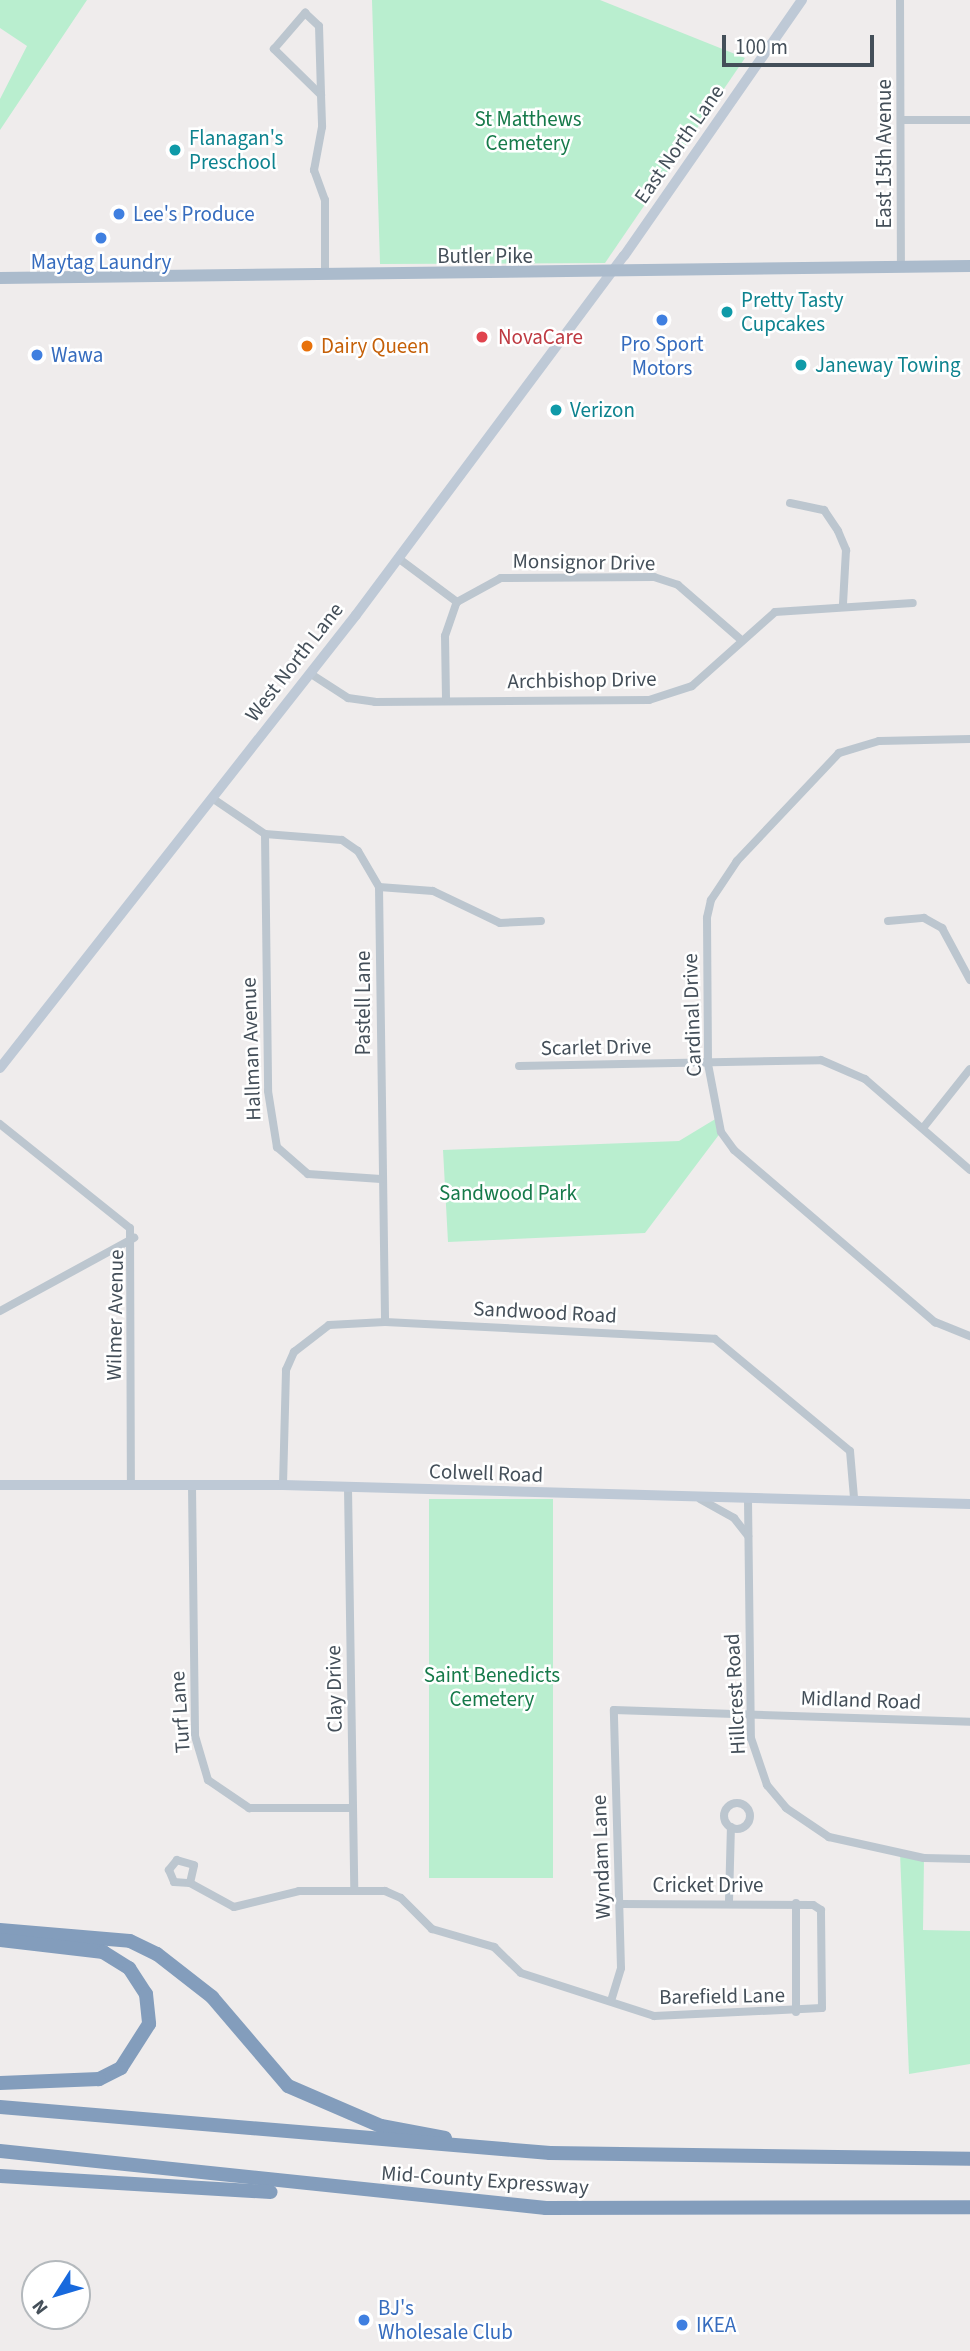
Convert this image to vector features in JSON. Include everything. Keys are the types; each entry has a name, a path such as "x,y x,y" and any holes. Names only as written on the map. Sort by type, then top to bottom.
{"highway":[{"path":"0,1930 117,1940 157,1954 212,1997 288,2086 324,2105 381,2126 550,2153"},
{"path":"0,1940 103,1952 128,1968 146,1994 149,2024 121,2068 99,2079 0,2083"},
{"name":"Mid-County Expressway","path":"0,2107 550,2153 970,2159"},
{"name":"Mid-County Expressway","path":"0,2151 546,2208 970,2207"},
{"path":"0,2176 546,2208"}],"main road":[{"name":"Butler Pike","path":"0,278 610,274 970,265"}],"street":[{"name":"East North Lane","path":"610,274 802,0"},
{"name":"East 15th Avenue","path":"900,0 903,120 901,267"},
{"path":"321,95 274,49 305,13 320,26 321,95 314,170 325,200 325,275"},
{"path":"903,120 970,120"},
{"name":"West North Lane","path":"0,1068 311,674 610,274"},
{"path":"790,503 824,510 838,531 846,550 843,604"},
{"path":"398,558 457,602 445,636 446,699"},
{"name":"Monsignor Drive","path":"457,602 501,578 654,577 678,585 739,638"},
{"name":"Archbishop Drive","path":"311,674 348,698 649,700 692,686 739,638 775,612 843,604 914,603"},
{"name":"Cardinal Drive","path":"970,739 879,741 839,752 737,861 711,900 707,918 708,1063 721,1132 734,1150 935,1322 970,1336"},
{"name":"Pastell Lane","path":"212,798 265,834 342,840 358,851 379,887 385,1322"},
{"name":"Hallman Avenue","path":"265,834 268,1091 277,1147 308,1174 381,1180"},
{"path":"379,887 433,891 500,923 541,921"},
{"path":"888,921 924,918 942,928 970,980"},
{"name":"Scarlet Drive","path":"519,1066 708,1063 842,1065 923,1128 970,1170"},
{"path":"923,1128 970,1069"},
{"name":"Wilmer Avenue","path":"0,1124 123,1219 134,1238 131,1485"},
{"path":"0,1311 134,1238"},
{"name":"Sandwood Road","path":"283,1485 286,1370 294,1352 329,1325 385,1322 715,1339 850,1451 854,1498"},
{"name":"Colwell Road","path":"0,1485 283,1485 700,1499 854,1498 970,1504"},
{"name":"Turf Lane","path":"192,1486 195,1736 208,1780 249,1808 354,1808"},
{"name":"Clay Drive","path":"348,1488 354,1889"},
{"path":"700,1499 734,1518 748,1537"},
{"name":"Hillcrest Road","path":"748,1500 751,1713 755,1762 767,1785 805,1824 829,1837 900,1853 970,1859"},
{"name":"Midland Road","path":"614,1710 970,1722"},
{"name":"Wyndam Lane","path":"611,2001 621,1968 614,1710"},
{"path":"729,1901 731,1827"},
{"name":"Barefield Lane","path":"190,1883 215,1900 248,1908 299,1891 354,1889 393,1894 432,1929 494,1947 521,1973 654,2016 796,2012"},
{"name":"Cricket Drive","path":"621,1903 796,1903"},
{"path":"796,1903 821,1910 822,2008 796,2012 796,1903"}],"green space":[{"path":"0,0 87,0 0,130 0,99 27,46 0,28"},
{"name":"St Matthews Cemetery","path":"372,0 600,0 745,58 605,263 380,264"},
{"name":"Sandwood Park","path":"717,1118 721,1132 645,1233 448,1242 443,1150 679,1141"},
{"name":"Saint Benedicts Cemetery","path":"429,1499 553,1499 553,1878 429,1878"},
{"path":"900,1853 924,1858 923,1930 970,1931 970,2064 909,2074"}],"place":[{"name":"Flanagan's Preschool","path":"175,150"},
{"name":"Lee's Produce","path":"119,214"},
{"name":"Maytag Laundry","path":"101,238"},
{"name":"Pretty Tasty Cupcakes","path":"727,312"},
{"name":"Pro Sport Motors","path":"662,320"},
{"name":"NovaCare","path":"482,337"},
{"name":"Dairy Queen","path":"307,346"},
{"name":"Wawa","path":"37,355"},
{"name":"Janeway Towing","path":"801,365"},
{"name":"Verizon","path":"556,410"},
{"name":"BJ's Wholesale Club","path":"364,2320"},
{"name":"IKEA","path":"682,2325"}]}
